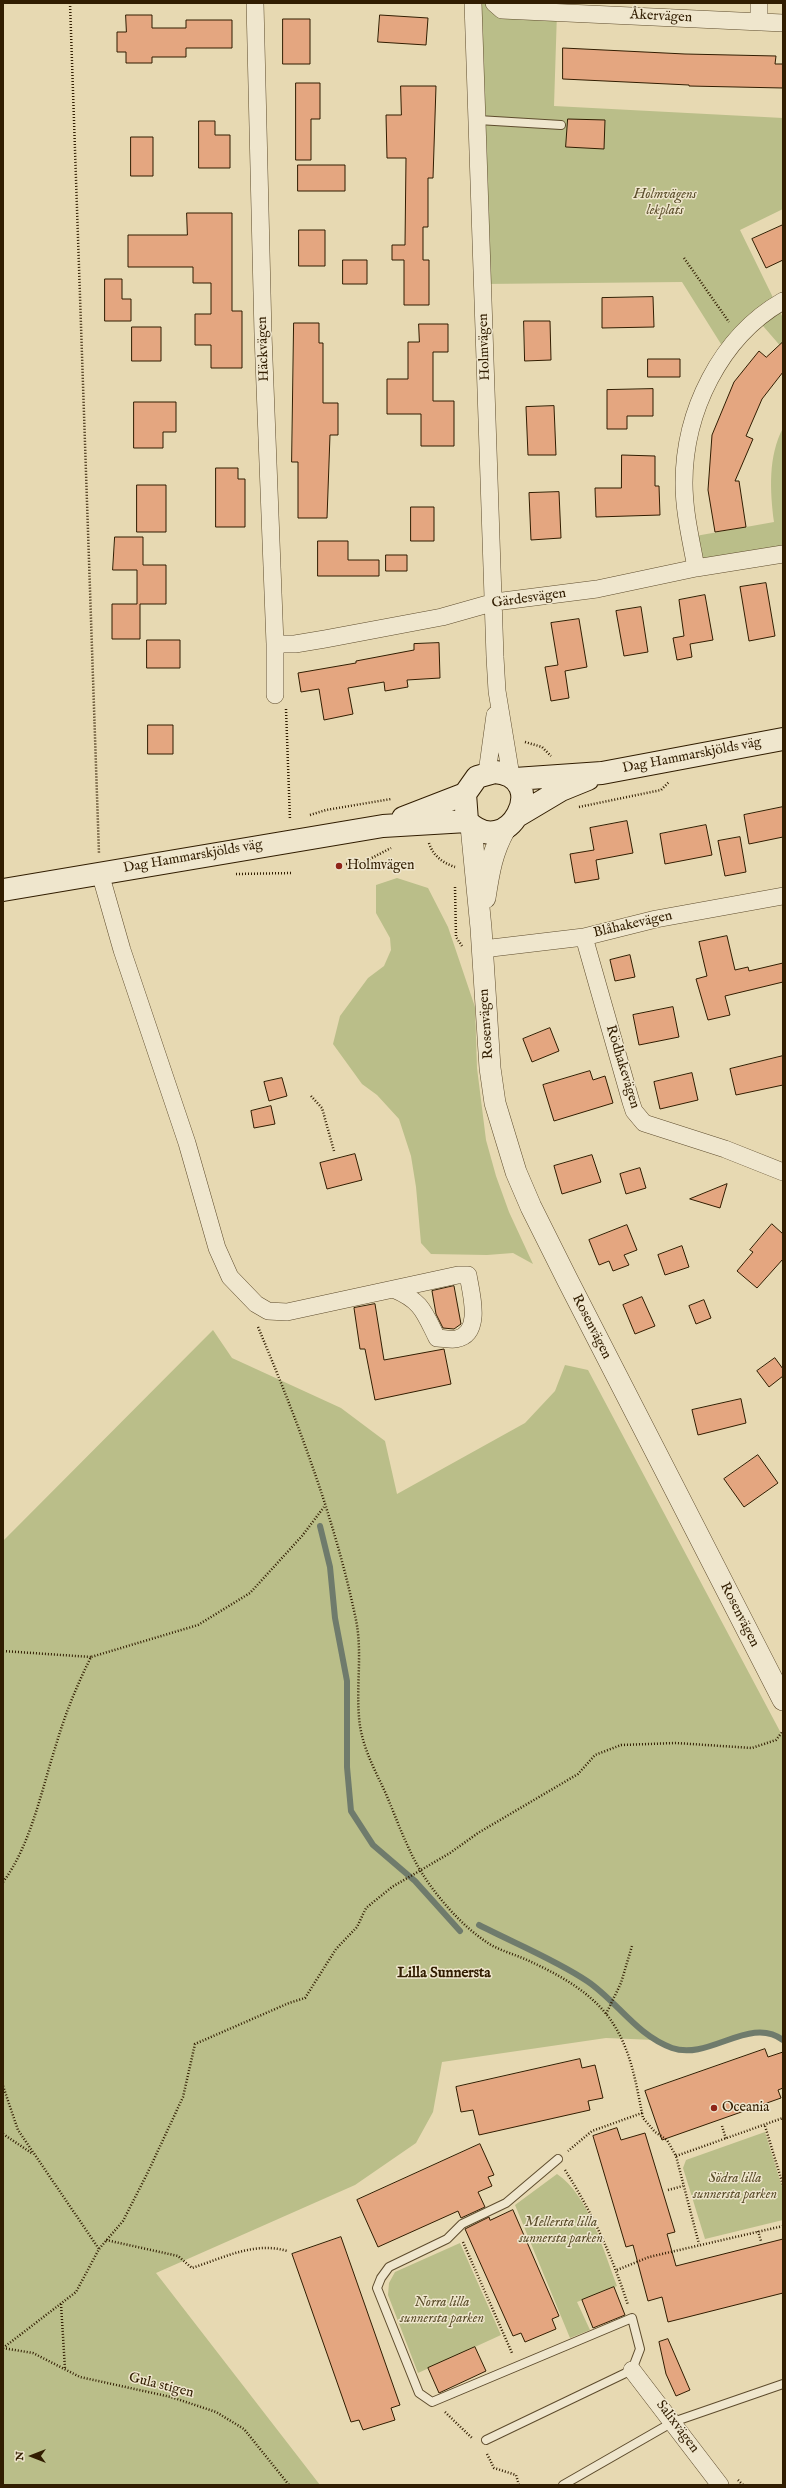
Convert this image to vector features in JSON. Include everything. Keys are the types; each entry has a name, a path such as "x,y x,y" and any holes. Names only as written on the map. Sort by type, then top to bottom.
{"main road":[{"name":"Dag Hammarskjölds väg","path":"487,773 504,773 513,778 602,773 783,739"},
{"path":"469,823 464,808 465,794 477,777 487,773"},
{"name":"Dag Hammarskjölds väg","path":"3,890 99,864 383,826 469,823 480,830 495,832 561,790 602,773"},
{"path":"512,822 522,797 513,778"},
{"name":"Dag Hammarskjölds väg","path":"383,826 465,794"}],"street":[{"name":"Häckvägen","path":"255,3 263,334 275,644 275,695"},
{"name":"Holmvägen","path":"473,3 497,691 505,743 513,778"},
{"name":"Åkervägen","path":"494,3 502,10 783,23"},
{"path":"760,3 760,21"},
{"path":"696,568 686,510 684,483 687,444 708,382 726,352 757,319 783,301"},
{"name":"Gärdesvägen","path":"275,644 296,644 442,617 495,602 596,589 696,568 783,554"},
{"name":"Holmvägen","path":"487,773 497,691"},
{"name":"Rosenvägen","path":"481,928 490,865 496,846 512,822"},
{"name":"Rosenvägen","path":"469,823 483,949 490,1068 495,1103 516,1172 531,1207 567,1279 783,1700"},
{"path":"99,864 122,950 184,1136 217,1248 230,1277 256,1304 268,1311 287,1312 393,1289 458,1275 468,1275 474,1321 469,1330 457,1339 437,1338 426,1312 408,1295 393,1289"},
{"name":"Blåhakevägen","path":"483,949 584,937 656,919 783,896"},
{"name":"Rödhakevägen","path":"584,937 631,1102 638,1118 644,1123 725,1149 783,1172"},
{"name":"Salixvägen","path":"632,2370 720,2485"}],"lane":[{"path":"478,120 561,125"},
{"path":"486,2440 632,2370 640,2350 632,2318 432,2402 419,2393 377,2288 381,2278 389,2267 447,2239 462,2224 506,2203 558,2159"},
{"path":"563,2485 673,2422 783,2384"}],"path":[{"path":"70,3 99,864"},
{"path":"684,258 740,337"},
{"path":"275,695 284,703 288,714 290,820"},
{"path":"505,743 519,741 542,747 555,762 558,775"},
{"path":"422,842 429,841 431,850 444,863 454,867 474,865"},
{"path":"346,864 364,862 392,847"},
{"path":"311,1096 322,1108 334,1151"},
{"path":"255,1321 292,1408 325,1507 356,1622 360,1659 360,1725 370,1762 386,1794 404,1839 421,1871 458,1917 486,1943 529,1960 579,1987 606,2014 615,2027 632,2065 643,2118 655,2132 667,2140 676,2156 699,2244"},
{"path":"3,1651 91,1657 198,1625 250,1593 302,1536 325,1507"},
{"path":"3,1882 12,1870 35,1813 76,1688 91,1657"},
{"path":"3,2348 76,2292 99,2249 122,2221 148,2172 182,2097 195,2044 289,2003 305,1998 336,1949 357,1927 366,1908 392,1887 421,1871 522,1806 578,1774 595,1755 621,1745 676,1743 752,1748 776,1740 783,1731"},
{"path":"606,2014 621,1983 632,1946"},
{"path":"3,2086 18,2130 99,2249"},
{"path":"632,2318 617,2270 590,2209 558,2159 592,2131 642,2113"},
{"path":"676,2156 766,2126 783,2118"},
{"path":"722,2126 726,2139"},
{"path":"766,2126 783,2185"},
{"path":"3,2134 35,2155"},
{"path":"668,2190 683,2186"},
{"path":"617,2270 649,2257 699,2244 783,2226"},
{"path":"457,2229 518,2366"},
{"path":"758,2231 761,2241"},
{"path":"106,2240 178,2256 192,2268 255,2247 273,2246 287,2251"},
{"path":"61,2304 65,2369"},
{"name":"Gula stigen","path":"3,2348 33,2353 80,2377 171,2397 216,2412 244,2429 289,2485"},
{"path":"519,2480 519,2485"}],"green space":[{"name":"Holmvägens lekplats","path":"473,3 494,3 557,12 554,106 783,118 783,209 740,230 783,318 783,349 757,319 726,352 682,282 483,284"},
{"path":"783,428 783,554 696,568 690,537 774,522 771,474 775,450"},
{"path":"397,878 428,888 448,927 475,1007 477,1068 486,1140 496,1176 509,1212 533,1264 513,1253 487,1255 431,1254 421,1243 416,1187 411,1156 399,1119 377,1095 362,1084 333,1044 340,1016 368,978 384,966 391,950 390,938 376,913 376,885"},
{"path":"213,1330 232,1358 341,1408 385,1441 397,1494 525,1423 555,1391 565,1365 588,1370 783,1737 783,2040 776,2035 753,2032 712,2046 689,2050 674,2049 655,2040 606,2038 442,2062 433,2112 416,2143 355,2185 156,2273 320,2485 3,2485 3,1541"},
{"name":"Södra lilla sunnersta parken","path":"765,2132 783,2190 783,2220 705,2239 683,2168 686,2160"},
{"name":"Mellersta lilla sunnersta parken","path":"557,2174 568,2183 578,2195 586,2209 594,2225 617,2286 577,2302 590,2330 570,2338 515,2205"},
{"name":"Norra lilla sunnersta parken","path":"460,2243 501,2335 418,2373 388,2295 389,2283 395,2272"}],"building":[{"path":"126,15 152,15 152,28 186,28 186,20 232,20 232,48 186,48 186,57 152,57 152,63 126,63 126,52 117,52 117,32 126,32"},
{"path":"380,15 428,18 426,45 378,42"},
{"path":"283,19 310,19 310,64 283,64"},
{"path":"563,48 685,54 776,56 775,64 783,64 783,88 689,86 563,79"},
{"path":"296,83 320,83 320,119 311,119 311,160 296,160"},
{"path":"401,86 436,86 433,178 428,178 428,227 423,227 423,260 429,260 429,305 404,305 404,260 392,260 392,245 405,245 406,158 387,158 386,115 401,115"},
{"path":"568,119 605,120 604,149 566,147"},
{"path":"199,121 215,121 215,135 230,135 230,168 199,168"},
{"path":"131,137 153,137 153,176 131,176"},
{"path":"298,165 345,165 345,191 298,191"},
{"path":"187,213 232,213 232,311 242,311 242,368 211,368 211,345 195,345 195,314 211,314 211,283 193,283 193,267 128,267 128,235 187,235"},
{"path":"783,225 783,260 766,268 752,239"},
{"path":"299,230 325,230 325,266 299,266"},
{"path":"343,260 367,260 367,284 343,284"},
{"path":"105,279 122,279 122,299 131,299 131,321 105,321"},
{"path":"653,297 654,327 602,328 602,298"},
{"path":"524,321 550,321 551,360 525,361"},
{"path":"294,323 319,323 319,343 323,343 323,403 338,403 338,435 330,435 327,518 298,518 298,462 292,462"},
{"path":"419,324 448,324 448,352 433,352 433,401 454,401 454,446 421,446 421,414 387,414 387,379 408,379 408,342 419,342"},
{"path":"132,327 161,327 161,361 132,361"},
{"path":"783,342 783,372 762,399 746,436 753,439 735,481 739,481 746,527 715,532 708,490 712,435 734,382 759,351 766,357"},
{"path":"648,359 680,359 680,377 648,377"},
{"path":"653,389 653,416 627,416 627,429 607,429 607,390"},
{"path":"134,402 176,402 176,432 163,432 163,448 134,448"},
{"path":"554,406 556,455 528,455 526,407"},
{"path":"622,455 655,456 655,486 659,486 660,515 596,517 595,488 621,488"},
{"path":"216,468 238,468 238,479 245,479 245,527 216,527"},
{"path":"137,485 166,485 166,532 137,532"},
{"path":"559,492 561,538 531,540 529,493"},
{"path":"411,507 434,507 434,541 411,541"},
{"path":"115,537 143,537 143,565 166,565 166,604 140,604 140,639 112,639 112,604 137,604 137,570 113,570"},
{"path":"318,541 348,541 348,560 379,560 379,576 318,576"},
{"path":"386,555 407,555 407,571 386,571"},
{"path":"766,583 775,636 749,641 740,587"},
{"path":"705,595 713,640 690,644 692,657 677,660 673,638 684,636 679,600"},
{"path":"641,607 648,652 624,656 616,611"},
{"path":"579,619 587,667 565,671 569,698 551,701 545,667 558,665 551,623"},
{"path":"147,640 180,640 180,668 147,668"},
{"path":"439,643 440,678 407,680 408,687 385,691 384,682 348,688 353,714 324,720 319,689 301,692 298,673 356,663 356,661 414,650 414,644"},
{"path":"148,725 173,725 173,754 148,754"},
{"path":"783,807 783,837 749,844 744,815"},
{"path":"627,821 633,853 596,860 599,879 575,883 570,854 594,850 590,828"},
{"path":"706,825 712,855 665,864 660,834"},
{"path":"740,837 746,872 725,876 718,841"},
{"path":"727,936 735,970 748,967 749,971 783,963 783,982 725,996 730,1015 708,1020 696,979 707,976 699,942"},
{"path":"630,955 635,977 615,981 610,960"},
{"path":"673,1007 679,1037 639,1045 633,1015"},
{"path":"550,1028 559,1051 532,1062 523,1039"},
{"path":"783,1056 783,1085 736,1095 730,1069"},
{"path":"590,1071 593,1080 605,1076 613,1103 554,1121 543,1085"},
{"path":"692,1073 698,1100 660,1109 654,1082"},
{"path":"282,1078 287,1096 269,1101 264,1082"},
{"path":"271,1106 275,1124 254,1128 251,1111"},
{"path":"355,1154 362,1180 327,1189 320,1163"},
{"path":"592,1155 601,1182 562,1194 554,1166"},
{"path":"640,1168 646,1188 626,1194 620,1174"},
{"path":"727,1184 720,1208 690,1199"},
{"path":"772,1224 783,1234 783,1259 757,1288 737,1271 753,1252 750,1250"},
{"path":"627,1225 637,1250 624,1255 629,1265 613,1271 609,1261 599,1265 589,1240"},
{"path":"682,1246 689,1267 665,1275 658,1255"},
{"path":"454,1286 461,1324 454,1329 443,1328 436,1314 432,1291"},
{"path":"642,1297 655,1326 635,1334 623,1305"},
{"path":"704,1300 711,1318 696,1324 689,1306"},
{"path":"375,1304 384,1360 444,1349 451,1384 375,1400 365,1349 360,1349 354,1308"},
{"path":"775,1358 783,1369 783,1376 769,1387 757,1371"},
{"path":"741,1399 746,1423 698,1435 692,1410"},
{"path":"758,1455 778,1483 744,1507 724,1479"},
{"path":"765,2049 768,2057 783,2052 783,2088 778,2090 781,2098 662,2140 645,2091"},
{"path":"580,2059 582,2068 595,2065 603,2098 588,2101 590,2110 479,2135 473,2110 461,2112 456,2087"},
{"path":"617,2128 621,2140 645,2133 675,2232 667,2234 676,2266 783,2239 783,2293 668,2322 662,2297 648,2301 633,2245 626,2247 593,2136"},
{"path":"480,2144 494,2175 488,2177 492,2186 478,2192 485,2207 461,2218 458,2211 378,2247 357,2200"},
{"path":"513,2210 559,2316 552,2319 556,2329 525,2342 521,2333 513,2336 465,2229 489,2217 490,2220"},
{"path":"341,2237 400,2405 391,2408 395,2420 363,2430 359,2420 351,2422 292,2254"},
{"path":"614,2287 625,2315 593,2328 582,2300"},
{"path":"668,2339 690,2390 676,2396 666,2374 659,2342"},
{"path":"475,2347 486,2371 439,2393 428,2368"}],"waterway":[{"path":"320,1526 330,1567 335,1618 347,1681 347,1767 351,1811 373,1845 415,1881 460,1931"},
{"path":"479,1925 575,1973 598,1989 648,2035 672,2048 686,2050 700,2049 743,2035 757,2033 770,2034 783,2040"}],"place":[{"name":"Holmvägen","path":"339,866"},
{"name":"Oceania","path":"714,2108"}],"district":[{"name":"Lilla Sunnersta","path":"444,1974"}]}
